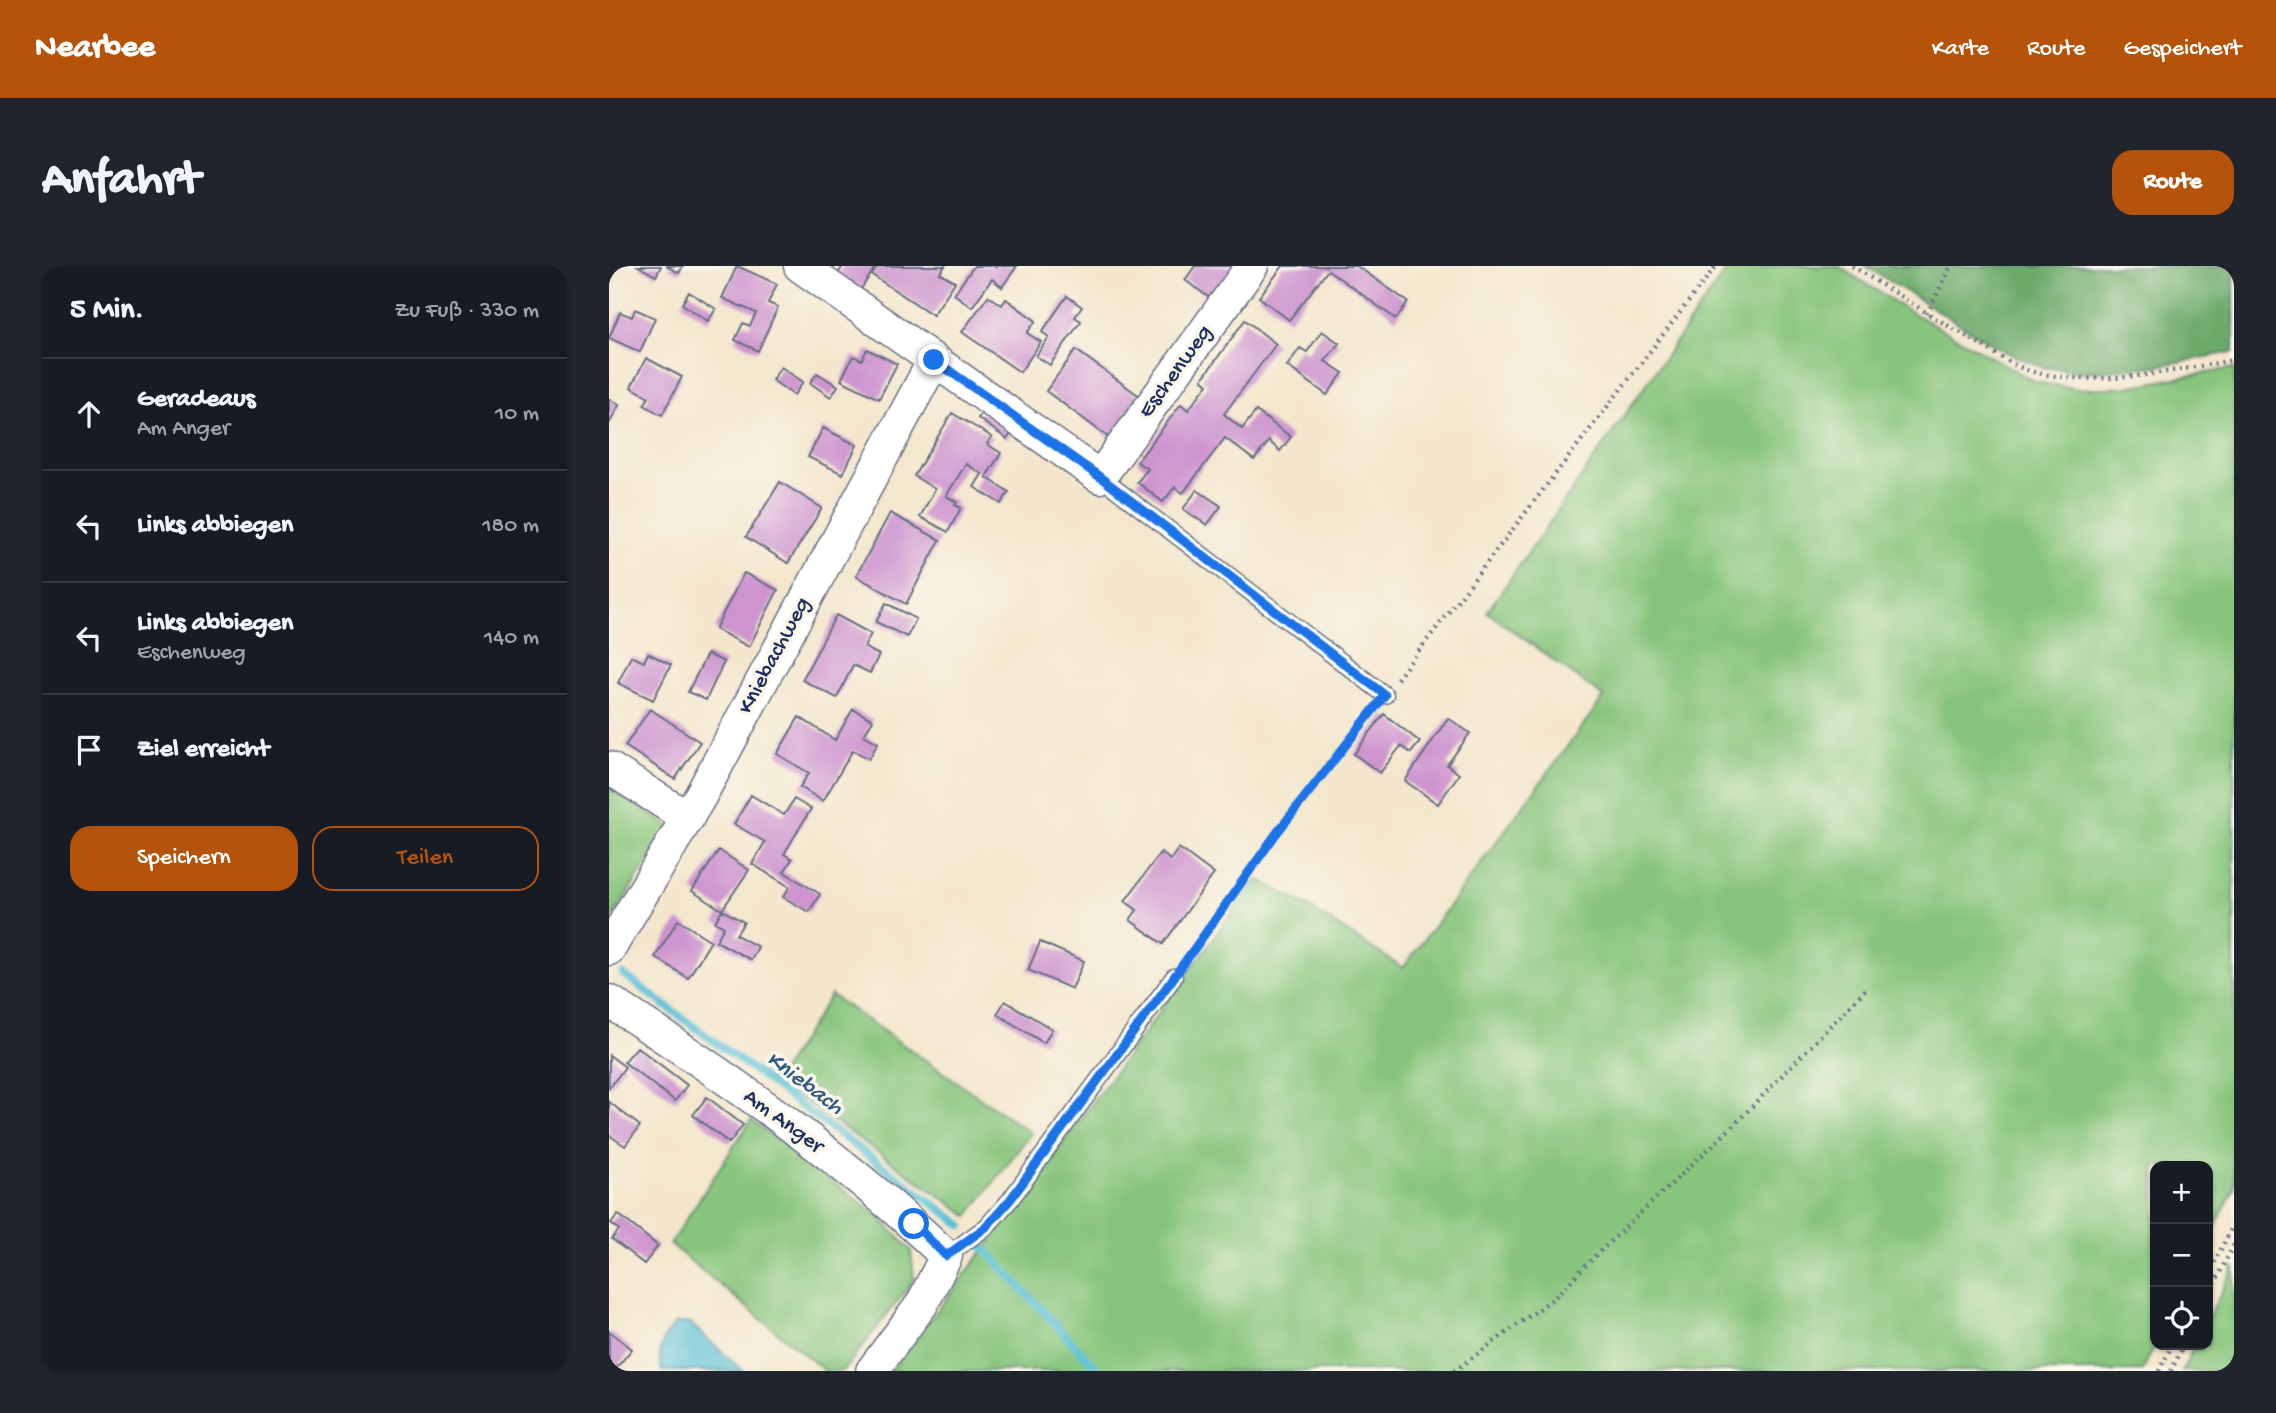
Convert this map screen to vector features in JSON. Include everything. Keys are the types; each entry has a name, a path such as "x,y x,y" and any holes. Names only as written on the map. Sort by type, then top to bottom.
{"street":[{"path":"800,266 1100,477"},
{"name":"Eschenweg","path":"1100,477 1252,266"},
{"name":"Kniebachweg","path":"609,949 688,818 934,360"},
{"path":"609,768 688,818"},
{"name":"Am Anger","path":"609,1001 723,1078 856,1174 946,1256"},
{"path":"872,1371 922,1304 946,1256"}],"lane":[{"path":"1100,477 1385,695"},
{"path":"946,1256 986,1227 1010,1200 1174,977"}],"path":[{"path":"1174,977 1276,834 1716,266"},
{"path":"1852,266 1927,314 2012,363 2036,373 2077,378 2152,374 2234,360"},
{"path":"1927,314 1951,266"},
{"path":"1454,1371 1554,1298 1735,1124 1866,989"},
{"path":"2213,1265 2234,1223"},
{"path":"2213,1287 2234,1244"},
{"path":"2159,1371 2170,1350"},
{"path":"2171,1371 2182,1350"}],"green space":[{"path":"1729,266 1838,266 1904,308 2036,382 2078,389 2127,387 2234,368 2234,1189 2213,1231 2213,1161 2150,1161 2150,1350 2152,1350 2142,1371 891,1371 996,1234 1257,879 1302,903 1403,968 1604,697 1487,612"},
{"path":"1865,266 2234,266 2234,352 2157,366 2083,372 2042,367 2005,352"},
{"path":"609,788 670,826 609,923"},
{"path":"831,995 1031,1133 968,1216 776,1080"},
{"path":"751,1120 877,1215 911,1250 914,1280 843,1371 825,1371 670,1244"},
{"path":"2234,1266 2234,1371 2182,1371 2192,1350 2213,1350 2213,1309"}],"water":[{"path":"676,1323 690,1323 743,1371 662,1371 661,1345"}],"building":[{"path":"638,266 661,266 656,276"},
{"path":"666,266 683,266 679,273"},
{"path":"737,266 777,284 768,303 778,307 758,351 735,340 743,323 750,326 756,313 722,298"},
{"path":"843,266 876,266 861,289 838,274"},
{"path":"878,266 945,266 940,273 955,282 933,315 872,275"},
{"path":"974,266 1017,266 1002,287 992,279 972,307 954,294"},
{"path":"1195,266 1235,266 1211,299 1185,280"},
{"path":"1283,266 1357,266 1408,302 1396,319 1328,270 1289,320 1259,297"},
{"path":"689,292 716,309 708,321 682,304"},
{"path":"988,296 1002,305 1006,299 1036,321 1027,333 1041,342 1020,372 962,332"},
{"path":"1067,296 1082,307 1075,317 1081,321 1050,365 1036,356 1049,337 1042,332"},
{"path":"635,309 655,318 640,352 609,338 620,312 632,317"},
{"path":"1245,320 1276,344 1224,414 1242,429 1256,411 1291,437 1280,451 1269,441 1254,460 1225,438 1183,493 1175,487 1163,502 1137,482 1148,469 1137,462 1181,404 1188,410 1208,384 1202,379"},
{"path":"1322,331 1339,343 1325,361 1343,373 1327,395 1287,366 1300,348 1307,352"},
{"path":"867,349 897,364 879,399 841,380 853,356 862,360"},
{"path":"1076,350 1145,400 1115,442 1046,391"},
{"path":"646,358 682,377 662,415 644,405 649,397 631,387"},
{"path":"781,367 803,382 794,395 772,380"},
{"path":"817,373 838,386 831,397 810,383"},
{"path":"609,399 619,405 609,424"},
{"path":"986,408 1015,429 1007,439 978,418"},
{"path":"952,413 992,437 987,444 1001,453 986,477 1009,492 1001,504 974,487 982,474 966,464 946,496 957,502 955,505 961,508 948,532 920,517 935,489 914,476"},
{"path":"823,428 857,445 843,474 808,457"},
{"path":"780,482 822,508 788,563 746,537"},
{"path":"1197,490 1221,506 1207,525 1183,509"},
{"path":"890,513 940,540 906,604 856,576"},
{"path":"744,573 778,590 749,647 715,629"},
{"path":"886,603 916,619 907,637 876,622"},
{"path":"836,615 871,634 864,647 879,655 870,673 853,665 837,698 802,680"},
{"path":"648,653 671,665 653,700 618,683 631,656 644,662"},
{"path":"707,654 724,662 706,700 688,692"},
{"path":"650,709 700,742 675,779 625,746"},
{"path":"853,709 873,720 864,735 878,743 869,759 853,750 823,801 800,787 809,773 777,754 799,717 835,740"},
{"path":"1384,714 1420,742 1411,753 1401,746 1380,773 1354,754"},
{"path":"1448,718 1470,733 1447,765 1459,774 1438,804 1405,781"},
{"path":"751,795 784,815 794,799 811,809 784,854 792,859 784,872 820,894 809,912 783,897 790,887 752,864 765,842 734,824"},
{"path":"1179,848 1214,874 1163,944 1130,920 1137,910 1125,901 1161,852 1170,860"},
{"path":"719,850 749,870 722,910 692,891"},
{"path":"722,910 744,922 736,935 758,947 751,960 716,941 724,927 715,922"},
{"path":"678,920 711,941 688,978 655,957"},
{"path":"1040,942 1084,961 1072,989 1028,970"},
{"path":"1005,1001 1052,1029 1044,1043 997,1014"},
{"path":"637,1047 687,1085 675,1101 624,1062"},
{"path":"609,1055 625,1067 609,1088"},
{"path":"707,1097 743,1125 729,1143 693,1115"},
{"path":"609,1102 640,1126 625,1146 609,1135"},
{"path":"618,1214 658,1246 644,1264 612,1239 619,1230 611,1223"},
{"path":"609,1331 632,1349 614,1371 609,1371"}],"waterway":[{"name":"Kniebach","path":"623,974 962,1225"},
{"name":"Kniebach","path":"983,1247 1099,1371"}],"route":[{"path":"914,1224 946,1256 986,1227 1010,1200 1276,834 1385,695 1100,477 934,360"}]}
